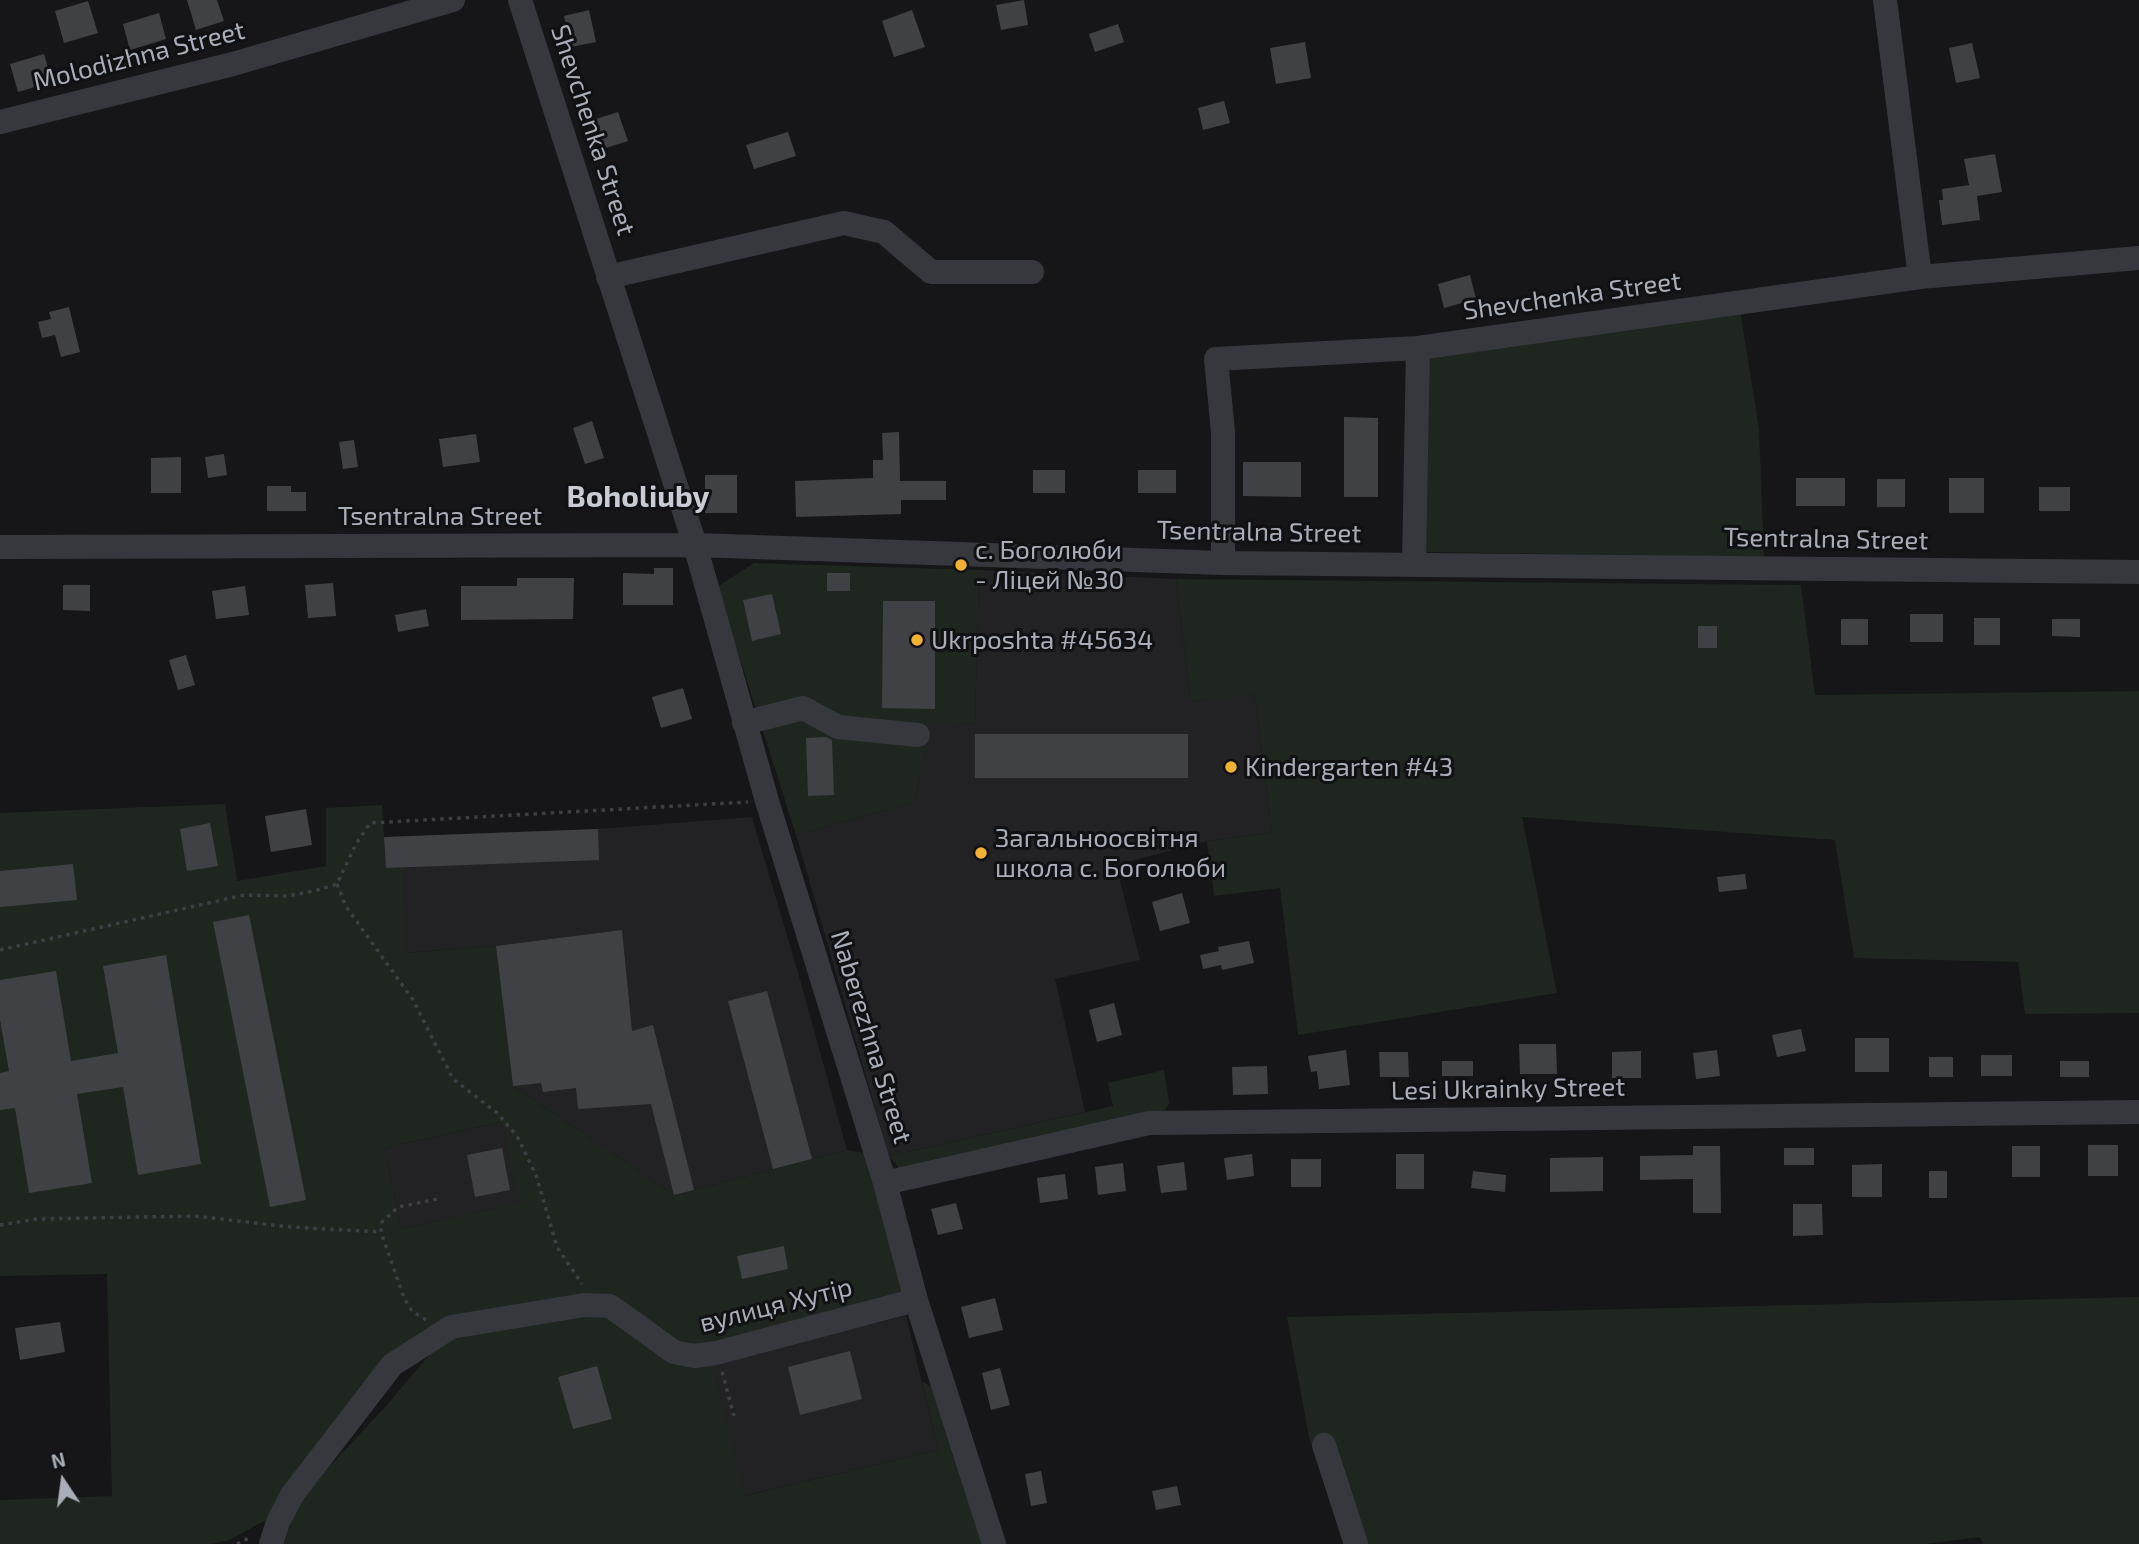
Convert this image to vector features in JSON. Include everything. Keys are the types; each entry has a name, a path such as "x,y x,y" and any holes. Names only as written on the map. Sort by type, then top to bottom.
{"street":[{"name":"Molodizhna Street","path":"0,122 233,64 453,0"},
{"name":"Shevchenka Street","path":"520,0 695,545"},
{"path":"1885,0 1920,276"},
{"name":"Shevchenka Street","path":"608,277 844,223 884,232 932,272 1032,272"},
{"name":"Shevchenka Street","path":"1223,563 1223,432 1216,359 1418,348 1920,276 2139,258"},
{"path":"1414,564 1418,348"},
{"name":"Tsentralna Street","path":"0,547 695,545 1223,563 2139,572"},
{"name":"Naberezhna Street","path":"695,545 767,801 885,1183 916,1300 994,1544"},
{"path":"744,723 803,708 838,727 918,735"},
{"name":"Lesi Ukrainky Street","path":"885,1183 1149,1123 2139,1112"},
{"name":"вулиця Хутір","path":"271,1544 278,1522 292,1495 392,1364 451,1326 584,1305 610,1306 674,1352 694,1356 716,1353 916,1300"},
{"path":"1324,1446 1356,1544"}],"path":[{"path":"0,950 244,895 287,896 337,884 356,844 370,823 767,801"},
{"path":"337,884 350,913 413,1000 453,1079 497,1113 517,1136 536,1175 557,1247 582,1282 584,1305"},
{"path":"438,1199 397,1207 382,1222 381,1232 404,1298 412,1311 428,1321 451,1326"},
{"path":"0,1225 37,1219 195,1216 290,1227 381,1232"},
{"path":"716,1353 734,1416"}],"shaded area":[{"path":"1740,310 1759,429 1764,557 1426,552 1429,354"},
{"path":"754,563 979,570 975,724 931,722 914,802 796,835 717,587"},
{"name":"Загальноосвітня школа с. Боголюби","path":"979,570 1176,579 1191,701 1255,693 1272,833 1207,841 1116,865 1140,960 1055,979 1085,1112 889,1156 796,835 914,802 931,721 975,724"},
{"path":"1176,579 1801,585 1815,695 2139,691 2139,1013 2025,1014 2018,962 1854,958 1835,840 1522,817 1557,993 1298,1035 1280,888 1214,896 1207,841 1272,833 1255,694 1191,701"},
{"path":"225,804 237,881 326,866 326,808 382,805 386,868 403,867 405,953 496,946 513,1086 674,1195 847,1150 865,1153 904,1296 715,1346 676,1345 613,1299 448,1320 273,1516 230,1540 210,1544 0,1544 0,1500 112,1496 107,1274 0,1276 0,813","holes":["502,1122 519,1203 401,1229 384,1148"]},
{"path":"752,817 847,1150 674,1195 513,1086 496,946 404,953 403,868 386,868 384,837 598,829"},
{"path":"1164,1070 1169,1103 1164,1112 900,1169 889,1156 1113,1106 1108,1083"},
{"path":"503,1122 520,1203 401,1229 384,1148"},
{"path":"2139,1297 2139,1544 1983,1544 1980,1537 1926,1544 1345,1544 1309,1437 1287,1317"},
{"path":"585,1315 607,1316 712,1362 744,1496 938,1450 922,1381 937,1391 986,1544 284,1544 299,1499 386,1406 431,1353 455,1336"},
{"path":"906,1316 938,1450 743,1496 712,1362"}],"building":[{"path":"187,0 217,0 224,21 196,30"},
{"path":"1024,0 1028,25 1001,30 996,5"},
{"path":"88,1 98,33 64,43 55,11"},
{"path":"589,10 596,42 571,47 564,16"},
{"path":"912,10 925,47 894,57 882,21"},
{"path":"159,13 166,39 130,50 123,24"},
{"path":"1118,24 1124,42 1095,52 1089,34"},
{"path":"1305,42 1311,78 1276,84 1270,48"},
{"path":"1972,43 1980,78 1956,83 1949,48"},
{"path":"44,54 52,82 18,92 10,64"},
{"path":"1224,101 1230,123 1203,130 1198,108"},
{"path":"618,112 628,141 599,150 589,121"},
{"path":"788,132 796,156 754,169 746,145"},
{"path":"1995,154 2002,192 1977,196 1980,220 1942,225 1939,200 1943,200 1942,189 1969,185 1964,159"},
{"path":"1470,275 1476,299 1444,308 1438,284"},
{"path":"69,307 80,352 61,357 55,335 42,338 38,322 51,319 49,312"},
{"path":"1344,417 1378,418 1378,497 1344,497"},
{"path":"592,421 604,458 585,464 573,428"},
{"path":"899,432 900,481 946,481 946,500 901,500 901,514 796,517 795,481 873,478 873,460 883,460 882,433"},
{"path":"476,434 480,462 443,467 439,439"},
{"path":"354,440 358,467 343,469 339,442"},
{"path":"224,454 227,475 208,478 205,457"},
{"path":"181,457 181,493 151,493 151,458"},
{"path":"1243,462 1301,462 1301,497 1243,496"},
{"path":"1033,470 1065,470 1065,493 1033,493"},
{"path":"1138,470 1176,470 1176,493 1138,493"},
{"path":"705,475 737,475 737,513 705,513"},
{"path":"1796,478 1845,478 1845,506 1796,506"},
{"path":"1949,478 1984,478 1984,513 1949,513"},
{"path":"1877,479 1905,479 1905,507 1877,507"},
{"path":"267,486 291,486 291,492 306,492 306,511 267,511"},
{"path":"2039,487 2070,487 2070,511 2039,511"},
{"path":"654,568 673,568 673,605 623,605 623,573 654,574"},
{"path":"827,573 850,573 850,591 827,591"},
{"path":"517,578 574,578 573,619 461,620 461,586 517,586"},
{"path":"333,583 336,616 308,618 305,585"},
{"path":"63,585 90,585 90,611 63,610"},
{"path":"245,586 249,615 216,619 212,591"},
{"path":"772,594 781,634 752,641 743,600"},
{"path":"883,601 935,601 935,709 882,708"},
{"path":"426,609 429,626 398,632 395,615"},
{"path":"1910,614 1943,614 1943,642 1910,642"},
{"path":"1974,618 2000,618 2000,645 1974,645"},
{"path":"1841,619 1868,619 1868,645 1841,645"},
{"path":"2052,619 2080,619 2080,637 2052,636"},
{"path":"1698,626 1717,626 1717,648 1698,648"},
{"path":"186,655 195,685 178,690 169,660"},
{"path":"683,688 692,719 661,728 652,697"},
{"path":"975,734 1188,734 1188,778 975,778"},
{"path":"826,737 832,740 834,795 808,796 806,738"},
{"path":"306,809 312,845 271,852 265,816"},
{"path":"210,823 218,866 187,871 180,829"},
{"path":"598,829 599,860 386,868 384,837"},
{"path":"73,864 77,900 0,907 0,871"},
{"path":"1745,874 1747,889 1719,892 1717,877"},
{"path":"1182,893 1190,923 1160,931 1152,902"},
{"path":"249,915 306,1200 270,1207 213,922"},
{"path":"622,930 632,1031 653,1025 694,1190 674,1195 651,1104 578,1109 576,1088 543,1092 541,1083 513,1086 496,946"},
{"path":"1249,941 1254,963 1222,970 1221,965 1203,969 1200,955 1219,951 1218,947"},
{"path":"166,955 201,1164 138,1175 123,1087 77,1094 92,1183 29,1193 15,1108 0,1110 0,1073 9,1071 0,1020 0,980 56,971 71,1061 118,1053 103,966"},
{"path":"767,991 812,1159 773,1169 728,1001"},
{"path":"1114,1003 1122,1035 1097,1042 1089,1010"},
{"path":"1801,1029 1806,1051 1777,1057 1772,1035"},
{"path":"1855,1038 1889,1038 1889,1072 1855,1072"},
{"path":"1519,1044 1556,1044 1557,1074 1520,1074"},
{"path":"1346,1050 1350,1085 1319,1089 1317,1071 1311,1072 1308,1056"},
{"path":"1717,1050 1720,1076 1696,1079 1693,1053"},
{"path":"1641,1051 1641,1078 1612,1078 1612,1052"},
{"path":"1379,1052 1408,1052 1409,1077 1380,1077"},
{"path":"1981,1055 2012,1055 2012,1076 1981,1076"},
{"path":"1929,1057 1953,1057 1953,1077 1929,1077"},
{"path":"1442,1061 1473,1061 1473,1076 1442,1076"},
{"path":"2060,1061 2089,1061 2089,1077 2060,1077"},
{"path":"1267,1066 1268,1094 1233,1095 1232,1067"},
{"path":"2088,1145 2118,1145 2118,1176 2088,1176"},
{"path":"1693,1146 1720,1146 1721,1213 1693,1213 1693,1179 1640,1180 1640,1156 1693,1155"},
{"path":"2012,1146 2040,1146 2040,1177 2012,1177"},
{"path":"502,1148 510,1190 475,1197 467,1155"},
{"path":"1784,1148 1814,1148 1814,1165 1784,1165"},
{"path":"1252,1154 1254,1176 1227,1180 1224,1158"},
{"path":"1396,1154 1424,1154 1424,1189 1396,1189"},
{"path":"1603,1157 1603,1191 1550,1192 1550,1158"},
{"path":"1291,1159 1321,1159 1321,1187 1291,1187"},
{"path":"1184,1162 1187,1190 1161,1193 1157,1166"},
{"path":"1123,1163 1126,1191 1098,1195 1095,1167"},
{"path":"1882,1164 1882,1197 1852,1197 1852,1165"},
{"path":"1473,1171 1506,1175 1505,1192 1471,1188"},
{"path":"1929,1171 1947,1171 1947,1198 1929,1198"},
{"path":"1065,1174 1068,1199 1040,1203 1037,1178"},
{"path":"956,1203 963,1229 938,1235 931,1209"},
{"path":"1793,1204 1822,1204 1823,1235 1793,1236"},
{"path":"784,1246 788,1269 742,1279 737,1256"},
{"path":"995,1298 1003,1330 969,1338 961,1307"},
{"path":"60,1322 65,1352 20,1360 15,1328"},
{"path":"850,1351 862,1399 800,1415 788,1367"},
{"path":"597,1366 612,1419 573,1429 558,1377"},
{"path":"1000,1368 1010,1405 991,1410 982,1373"},
{"path":"1041,1471 1047,1503 1031,1506 1025,1474"},
{"path":"1177,1486 1181,1505 1156,1510 1152,1491"}],"place":[{"name":"с. Боголюби - Ліцей №30","path":"961,565"},
{"name":"Ukrposhta #45634","path":"917,640"},
{"name":"Kindergarten #43","path":"1231,767"},
{"name":"Загальноосвітня школа с. Боголюби","path":"981,853"}],"district":[{"name":"Boholiuby","path":"638,497"}]}
